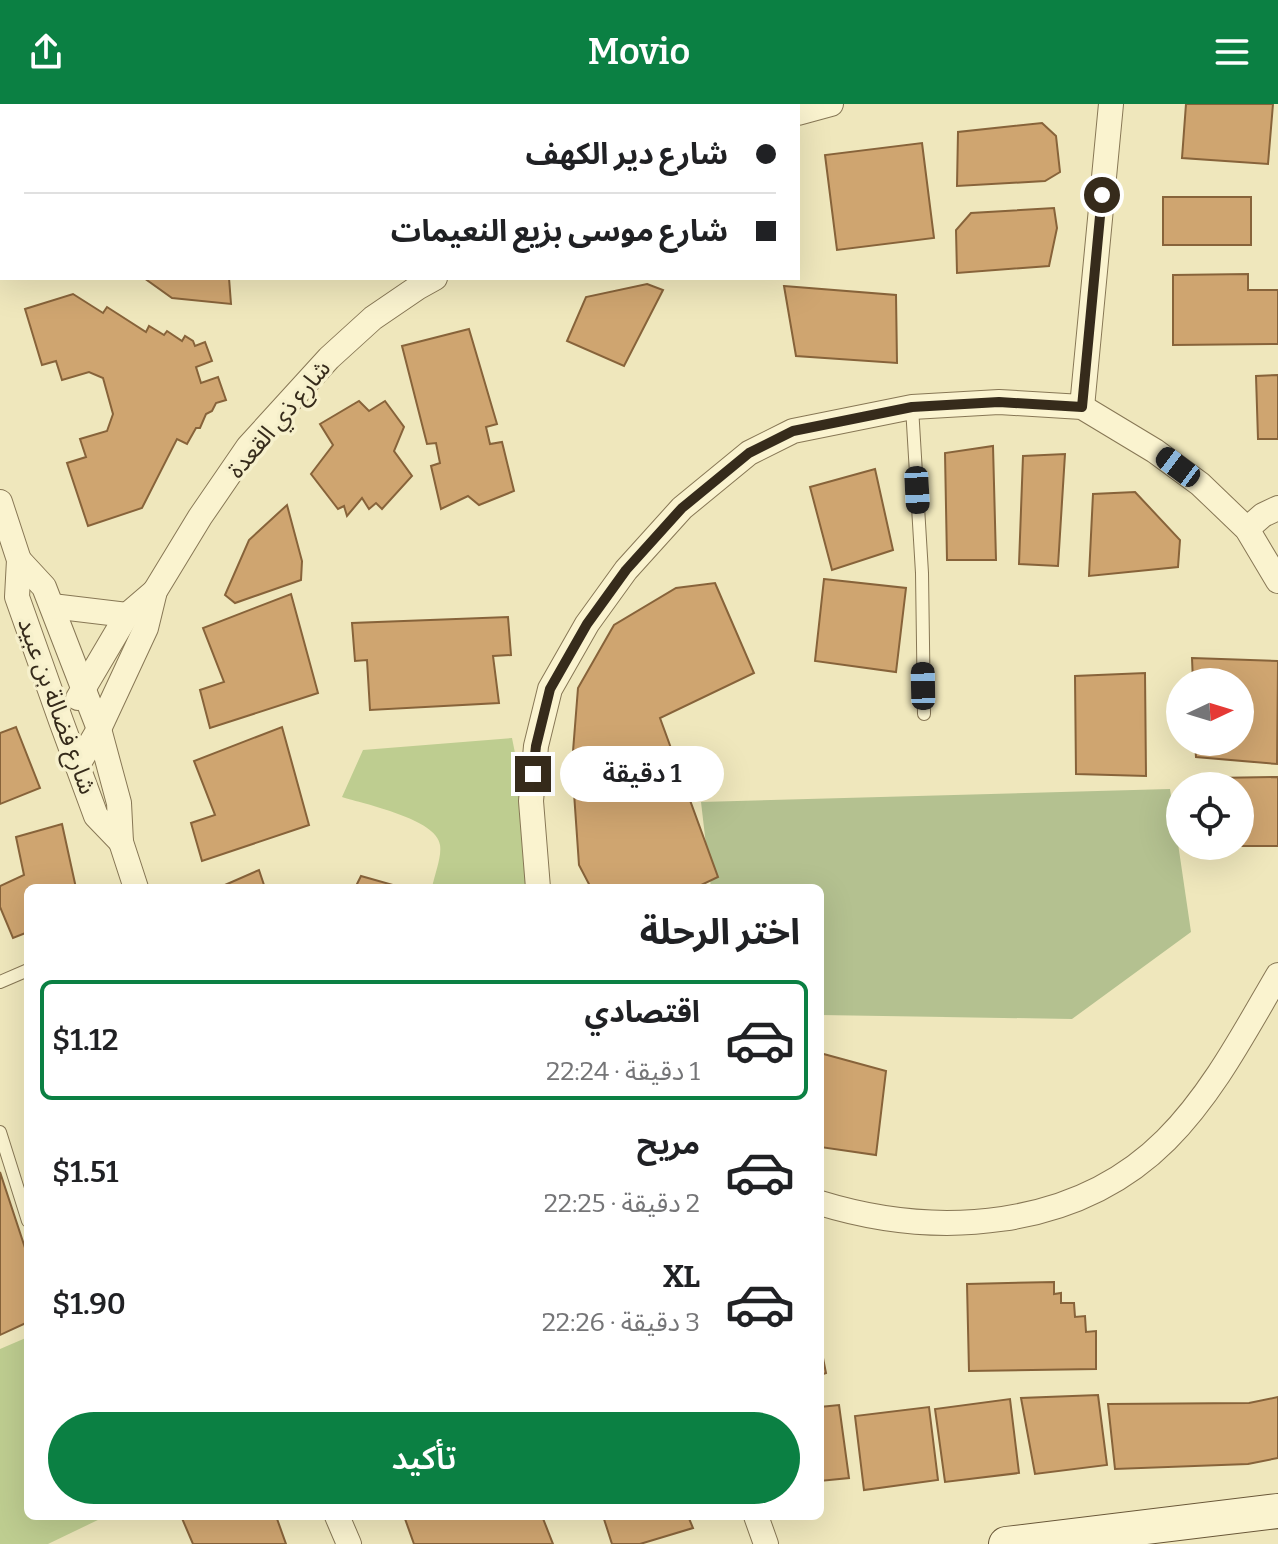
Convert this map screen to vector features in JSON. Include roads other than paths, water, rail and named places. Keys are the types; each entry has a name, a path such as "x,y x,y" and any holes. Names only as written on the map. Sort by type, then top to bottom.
{"street":[{"path":"800,112 831,104"},
{"path":"1082,407 1111,104"},
{"name":"شارع ذي القعدة","path":"79,763 99,729 146,628 155,591 248,447 329,358 373,318 422,281"},
{"path":"538,884 531,801 536,746 550,689 587,624 626,570 682,508 749,453 793,431 912,407 999,402 1082,407 1155,451 1200,484 1247,529 1278,581"},
{"name":"شارع فضالة بن عبيد","path":"0,502 19,560 17,597 61,721 96,816 121,842"},
{"path":"1247,529 1263,515 1278,508"},
{"name":"شارع فضالة بن عبيد","path":"19,560 44,587 99,729 119,803 121,842 135,884"},
{"name":"شارع ذي القعدة","path":"61,721 83,692 127,615 155,591"},
{"path":"52,606 127,615"},
{"path":"824,1204 879,1216 940,1224 999,1220 1040,1213 1083,1198 1128,1173 1166,1140 1191,1111 1240,1040 1278,975"},
{"path":"1006,1544 1278,1511"},
{"path":"339,1520 349,1544"},
{"path":"757,1520 766,1544"}],"lane":[{"path":"912,407 922,573 924,714"},
{"path":"0,982 24,972"},
{"path":"0,1132 24,1208"}]}
